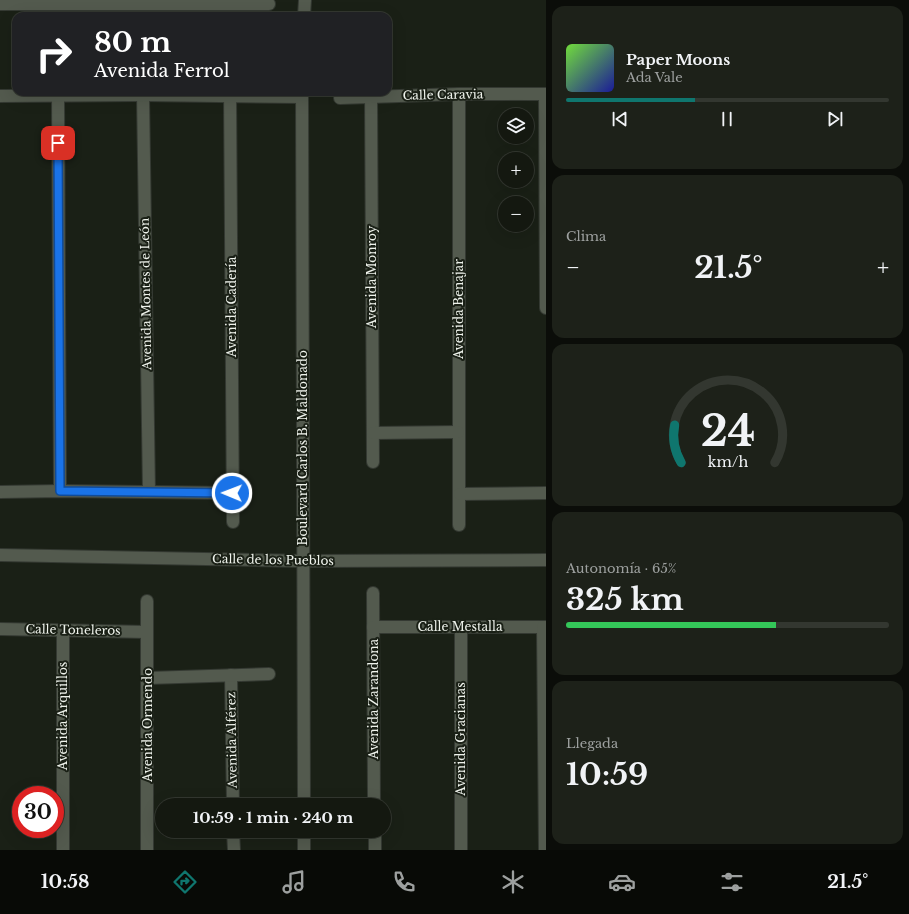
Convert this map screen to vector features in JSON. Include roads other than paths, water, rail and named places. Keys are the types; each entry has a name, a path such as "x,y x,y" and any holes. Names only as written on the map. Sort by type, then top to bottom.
{"street":[{"path":"304,12 305,0"},
{"path":"0,4 54,2 232,2 269,4"},
{"name":"Calle Caravia","path":"392,94 545,94"},
{"name":"Avenida Benajar","path":"459,94 458,432 460,525"},
{"path":"545,94 546,308"},
{"path":"0,96 12,96"},
{"path":"58,96 60,491"},
{"name":"Avenida Montes de León","path":"143,96 148,492"},
{"name":"Avenida Cadería","path":"230,96 233,522"},
{"name":"Boulevard Carlos B. Maldonado","path":"302,96 304,798"},
{"name":"Calle Caravia","path":"340,98 356,96"},
{"name":"Avenida Monroy","path":"371,96 373,462"},
{"path":"372,433 458,432"},
{"path":"0,492 60,491 232,493"},
{"path":"460,494 546,493"},
{"name":"Calle de los Pueblos","path":"0,556 303,561 546,560"},
{"name":"Avenida Zarandona","path":"373,593 374,798"},
{"name":"Avenida Ormendo","path":"147,850 148,601"},
{"name":"Calle Mestalla","path":"373,627 544,627"},
{"path":"544,627 546,850"},
{"name":"Avenida Gracianas","path":"461,628 461,850"},
{"name":"Calle Toneleros","path":"0,629 147,632"},
{"name":"Avenida Arquillos","path":"63,630 63,850"},
{"path":"148,678 269,674"},
{"name":"Avenida Alférez","path":"231,675 233,798"},
{"path":"233,838 234,850"},
{"path":"304,838 304,850"},
{"path":"375,838 375,850"}]}
